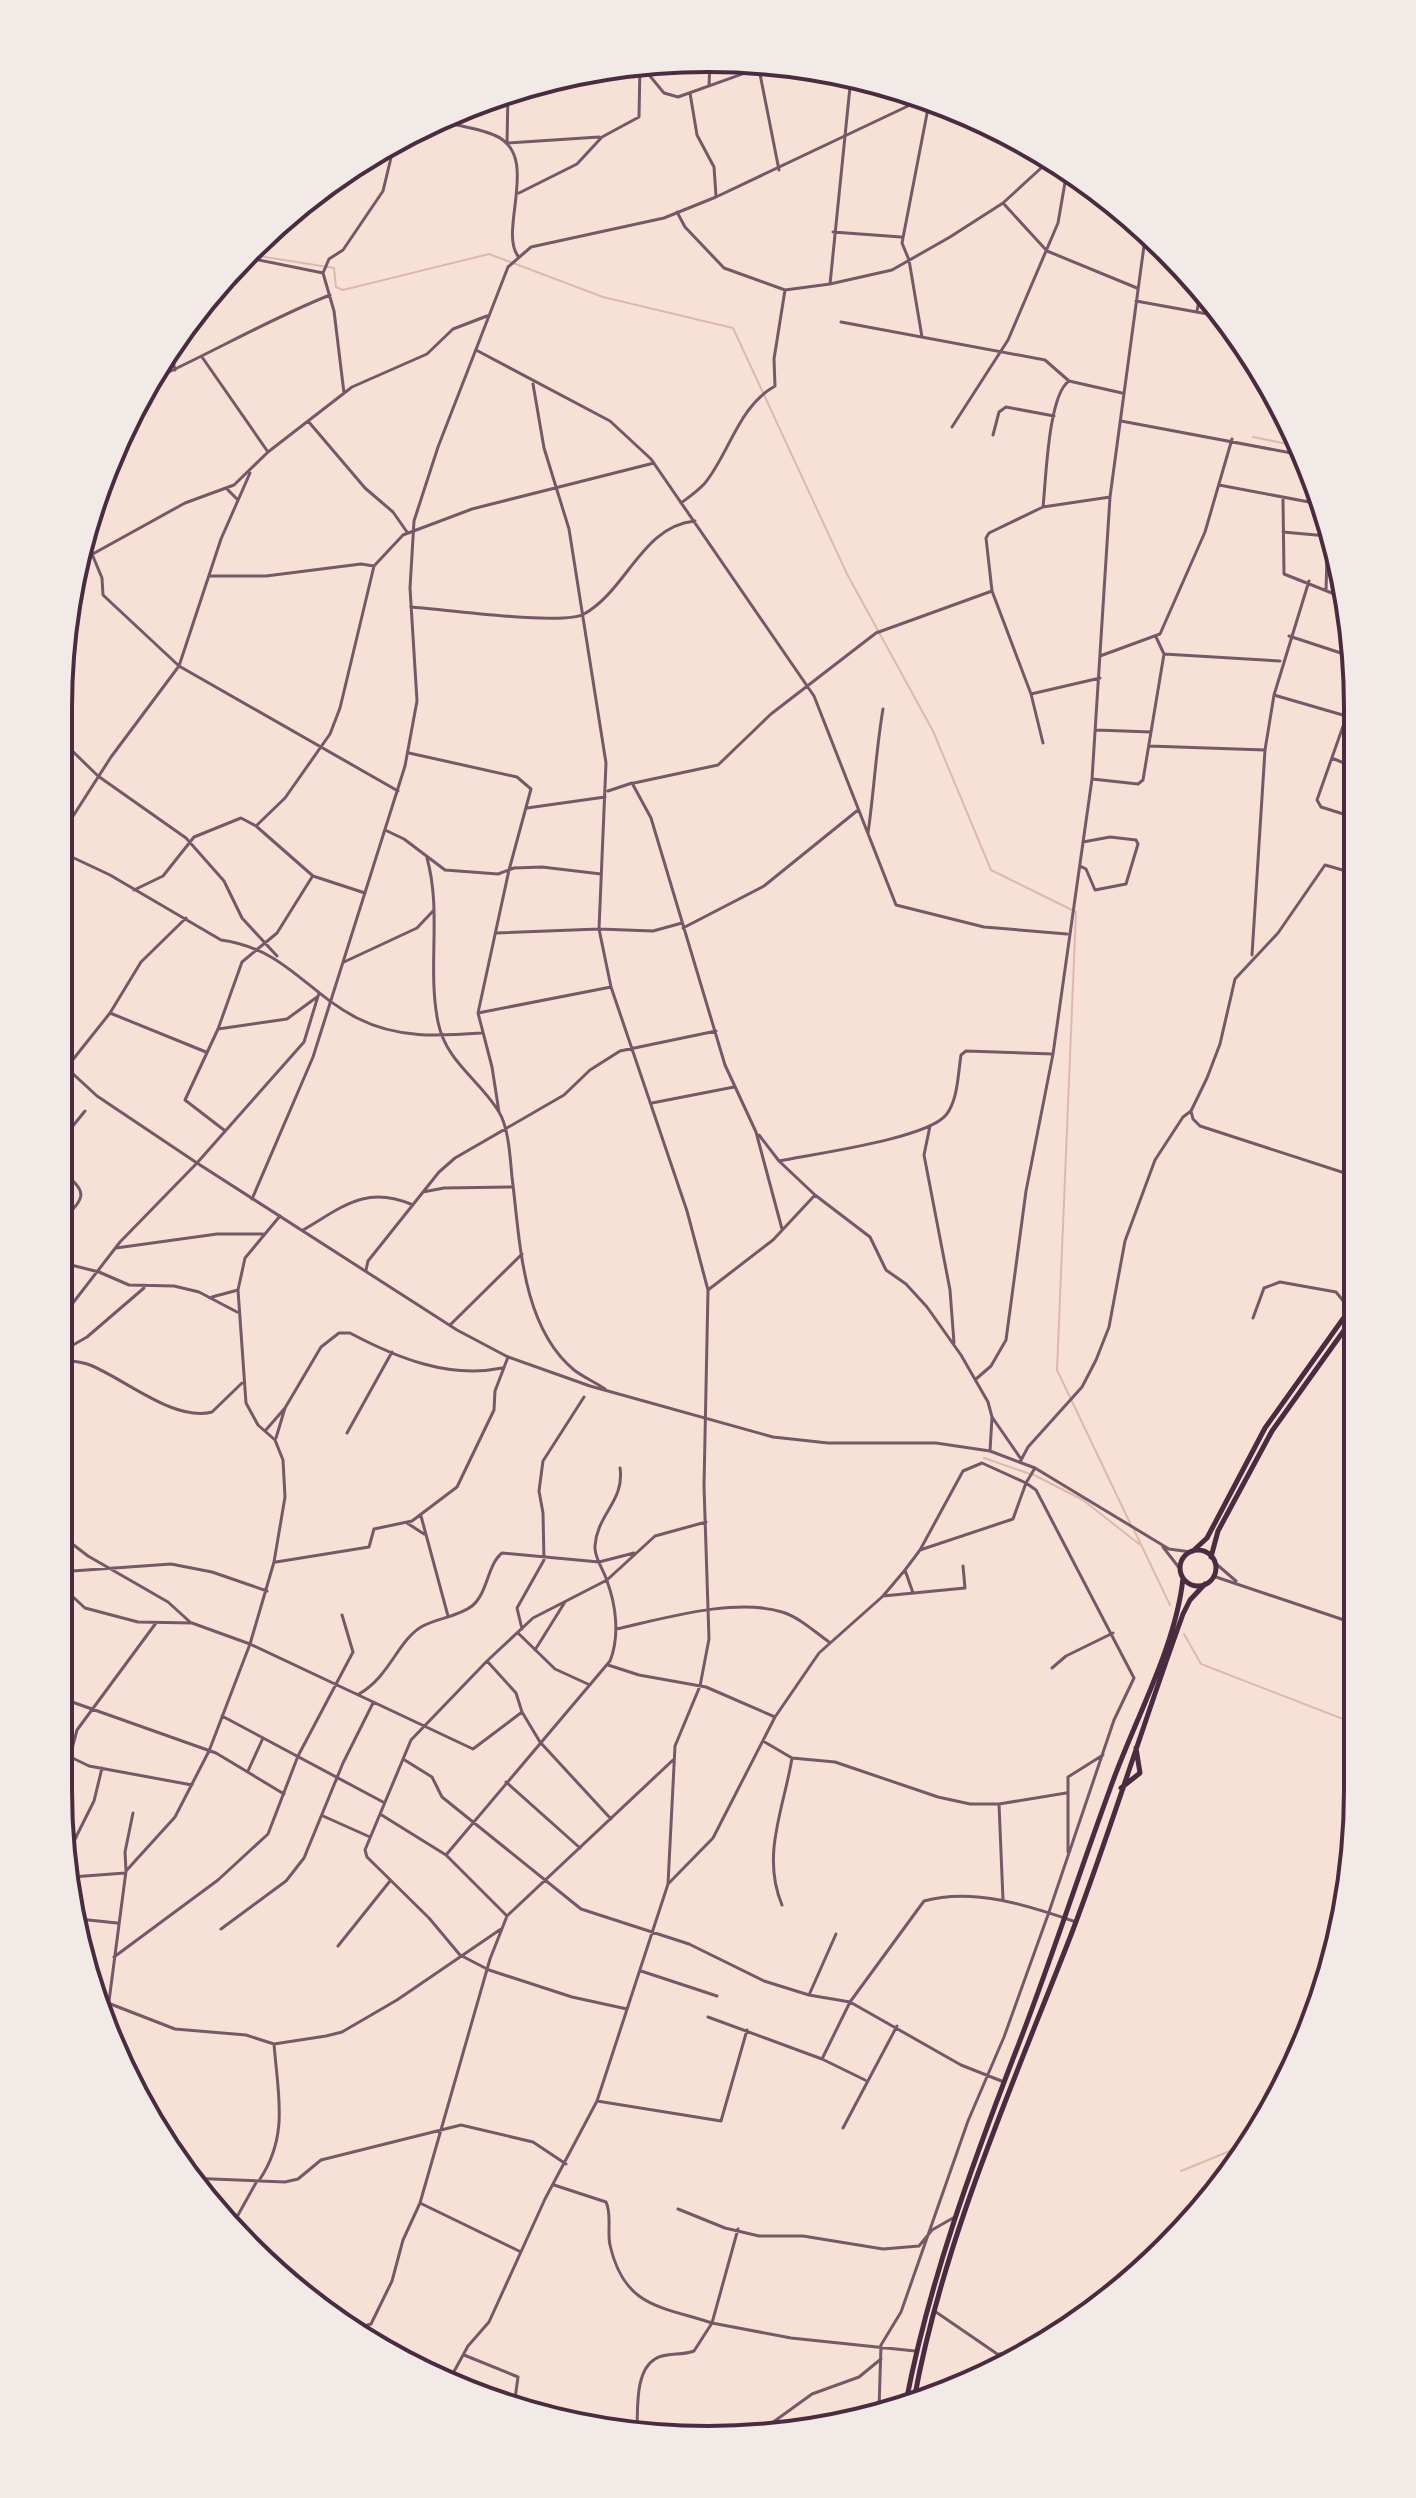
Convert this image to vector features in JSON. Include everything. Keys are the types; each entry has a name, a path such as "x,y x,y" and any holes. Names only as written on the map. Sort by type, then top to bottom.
{"highway":[{"path":"908,2393 957,2217 1176,1612 1183,1578 1180,1569 1182,1559 1207,1538 1265,1428 1344,1315"},
{"path":"915,2391 919,2352 957,2236 1076,1922 1183,1614 1190,1600 1213,1576 1218,1531 1272,1431 1344,1330"},
{"path":"1192,1551 1203,1551 1213,1560"},
{"path":"1183,1578 1193,1585 1205,1584"},
{"path":"1120,1789 1140,1773 1136,1747"}],"street":[{"path":"709,86 710,72"},
{"path":"649,75 664,93 678,97 747,73"},
{"path":"760,74 779,170"},
{"path":"519,193 577,164 602,137 641,115 640,76"},
{"path":"830,284 850,88"},
{"path":"690,93 697,135 714,167 716,197"},
{"path":"508,105 507,145 514,162 519,193 512,238 518,256"},
{"path":"252,1199 313,1057 409,753 417,701 410,531 502,278 518,256 546,243 630,226 677,212 779,170 912,106"},
{"path":"922,337 903,237 926,111"},
{"path":"454,125 493,134 507,145 602,137"},
{"path":"344,393 330,295 323,273 329,259 343,250 383,191 391,156"},
{"path":"677,212 685,227 724,268 785,290 883,273 1003,203 1042,167"},
{"path":"952,427 1001,351 1058,223 1065,182"},
{"path":"1003,203 1047,251 1137,288"},
{"path":"833,232 903,237"},
{"path":"976,1379 991,1366 1006,1340 1026,1191 1053,1054 1067,934 1092,779 1110,497 1144,245"},
{"path":"257,260 323,273"},
{"path":"681,503 707,480 750,408 763,393 775,386 774,359 785,290"},
{"path":"168,373 289,311 330,295"},
{"path":"1136,301 1206,313"},
{"path":"1197,311 1198,304"},
{"path":"398,791 179,666 103,595 102,578 92,554 185,503 227,489 251,471 268,452 364,379 427,354 453,329 487,316"},
{"path":"841,322 1045,360 1069,381 1122,393"},
{"path":"475,349 533,384 610,421 654,463 823,713 858,810 899,908 943,914 984,927 1067,934"},
{"path":"202,357 268,452"},
{"path":"174,364 175,370"},
{"path":"1043,507 1054,416 1061,388 1069,381"},
{"path":"454,2373 489,2322 597,2101 668,1884 673,1760 680,1730 700,1686 709,1639 706,1522 708,1290 652,1103 611,987 599,929 605,797 608,791 569,529 554,490 533,384"},
{"path":"993,435 999,412 1006,407 1054,416"},
{"path":"1120,420 1290,452"},
{"path":"308,421 365,488 410,531"},
{"path":"1100,656 1156,637 1162,629 1205,532 1232,439"},
{"path":"256,826 285,798 321,749 340,708 374,566 410,531 472,509 654,463"},
{"path":"72,817 98,776 179,666 221,539 251,471"},
{"path":"1219,485 1310,503"},
{"path":"227,489 239,501"},
{"path":"1043,743 1031,694 992,591 986,542 989,533 1043,507 1110,497"},
{"path":"1283,499 1282,571 1334,595"},
{"path":"411,607 543,619 583,615 666,529 695,521"},
{"path":"1283,532 1320,535"},
{"path":"1326,592 1327,562"},
{"path":"210,576 266,576 361,564 374,566"},
{"path":"1252,957 1265,750 1282,662 1309,581"},
{"path":"608,791 718,765 771,714 876,633 992,591"},
{"path":"1289,636 1342,653"},
{"path":"1092,779 1140,783 1164,654 1156,637"},
{"path":"1164,654 1282,662"},
{"path":"1031,694 1100,678"},
{"path":"1274,695 1344,715"},
{"path":"868,833 883,709"},
{"path":"1344,722 1318,804 1344,814"},
{"path":"1096,730 1151,732"},
{"path":"1149,746 1265,750"},
{"path":"72,751 98,776 189,842 224,881 242,918 279,959 318,995 355,1017 410,1035 483,1033"},
{"path":"409,753 524,780 531,789 509,870 478,1013 505,1129 526,1279 544,1330 572,1368 608,1391"},
{"path":"1332,758 1344,763"},
{"path":"632,783 655,828 682,926 734,1087 756,1132 782,1229"},
{"path":"527,808 605,797"},
{"path":"496,933 599,929 653,931 682,926 764,886 858,810"},
{"path":"134,890 163,876 189,842 202,833 238,819 256,826 313,876 365,893"},
{"path":"385,830 408,841 443,870 498,874 542,867 601,874"},
{"path":"1080,866 1086,869 1095,890 1126,884 1138,844 1136,840 1110,837 1083,842"},
{"path":"72,858 186,918 221,940 257,949 279,959"},
{"path":"427,858 433,880 435,988 442,1036 457,1064 499,1112"},
{"path":"1020,1460 1067,1400 1074,1397 1096,1360 1109,1327 1125,1241 1155,1160 1183,1117 1191,1111 1220,1044 1235,979 1252,957 1278,933 1325,865 1344,871"},
{"path":"433,880 443,870"},
{"path":"224,1130 184,1102 218,1029 242,962 277,933 313,876"},
{"path":"344,962 417,928 434,910"},
{"path":"72,1061 110,1013 141,962 186,918"},
{"path":"478,1013 611,987"},
{"path":"218,1029 287,1019 299,1014 318,995"},
{"path":"72,1305 115,1248 197,1163 304,1042 318,995"},
{"path":"110,1013 206,1052"},
{"path":"365,1271 368,1261 443,1167 564,1095 611,1056 633,1047 716,1031"},
{"path":"779,1161 900,1137 930,1126 948,1113 963,1053 1053,1054"},
{"path":"72,1074 97,1096 252,1199 450,1325 508,1357 708,1421 799,1441 936,1443 990,1451 1035,1468 1158,1543 1179,1552 1192,1551"},
{"path":"652,1103 734,1087"},
{"path":"72,1124 85,1111"},
{"path":"1191,1111 1193,1119 1200,1126 1344,1173"},
{"path":"930,1126 924,1155 950,1290 954,1344"},
{"path":"756,1132 779,1161 815,1195 870,1237 886,1270 915,1292 976,1379 992,1417 1020,1460"},
{"path":"72,1180 80,1186 82,1197 72,1209"},
{"path":"423,1192 444,1188 513,1187"},
{"path":"303,1230 370,1195 388,1195 413,1205"},
{"path":"708,1290 758,1253 815,1195"},
{"path":"78,1878 126,1872 162,1835 209,1751 267,1591 285,1497 283,1460 275,1440 250,1414 242,1383 238,1290 245,1258 280,1216"},
{"path":"115,1248 217,1234 263,1234"},
{"path":"450,1325 522,1254"},
{"path":"72,1265 99,1272 129,1285 174,1286 212,1297 239,1312"},
{"path":"1253,1318 1264,1288 1280,1282 1336,1292 1344,1302"},
{"path":"72,1346 87,1337 146,1286"},
{"path":"212,1297 238,1290"},
{"path":"265,1431 285,1408 321,1347 339,1333 350,1333 392,1352 453,1372 504,1368"},
{"path":"347,1433 392,1352"},
{"path":"274,1562 289,1563 369,1547 374,1529 407,1523 421,1516 457,1487 494,1410 495,1391 508,1357"},
{"path":"72,1361 86,1363 167,1406 186,1412 212,1412 242,1383"},
{"path":"522,1629 517,1608 544,1560 543,1513 539,1497 543,1461 584,1397"},
{"path":"275,1440 285,1408"},
{"path":"990,1451 992,1417"},
{"path":"668,1884 713,1838 775,1717 829,1642 883,1596 905,1570 920,1550 968,1466 977,1463 990,1465 1036,1490 1134,1678 1103,1755 1004,2037 985,2075 901,2312 881,2345 879,2402"},
{"path":"446,1855 607,1665 616,1629 607,1580 595,1546 601,1519 621,1491 620,1468"},
{"path":"920,1550 1013,1519 1035,1468"},
{"path":"421,1516 448,1616"},
{"path":"628,2009 572,1997 489,1970 460,1955 365,1854 383,1802 411,1740 487,1661 522,1629 566,1599 607,1580 655,1536 706,1522"},
{"path":"407,1523 424,1534"},
{"path":"72,1543 168,1602 192,1623"},
{"path":"1158,1543 1180,1569"},
{"path":"359,1694 377,1682 422,1626 473,1605 502,1553 544,1560 599,1562 637,1552"},
{"path":"1213,1560 1239,1583"},
{"path":"72,1571 171,1564 212,1572 267,1591"},
{"path":"883,1596 965,1588 963,1566"},
{"path":"905,1570 913,1593"},
{"path":"1213,1576 1344,1620"},
{"path":"72,1596 85,1608 125,1620 192,1623 250,1644 413,1722 428,1725 473,1749 522,1712"},
{"path":"535,1650 566,1599"},
{"path":"616,1629 672,1614 783,1612 829,1642"},
{"path":"114,1957 241,1861 272,1828 298,1756 353,1649 342,1615"},
{"path":"72,1746 74,1735 93,1707 157,1622"},
{"path":"518,1633 555,1669 590,1685"},
{"path":"1052,1668 1066,1656 1113,1633"},
{"path":"487,1661 516,1693 522,1712 540,1742 611,1819"},
{"path":"607,1665 639,1675 700,1686 775,1717"},
{"path":"72,1701 209,1751 284,1794"},
{"path":"221,1929 286,1881 304,1858 374,1701"},
{"path":"222,1716 383,1802"},
{"path":"248,1773 263,1738"},
{"path":"763,1741 792,1758 851,1766 938,1797 999,1804 1066,1793"},
{"path":"1068,1856 1066,1793 1069,1775 1103,1755"},
{"path":"72,1757 102,1768 192,1785"},
{"path":"782,1905 773,1883 775,1830 786,1801 792,1758"},
{"path":"403,1759 430,1775 442,1797 581,1909 653,1935 689,1944 755,1977 809,1995 850,2002 961,2065 1004,2082"},
{"path":"367,2326 376,2318 392,2281 403,2240 420,2203 507,1916 673,1760"},
{"path":"74,1846 94,1801 102,1768"},
{"path":"506,1782 580,1848"},
{"path":"999,1804 1003,1900"},
{"path":"108,2000 126,1872 125,1852 133,1813"},
{"path":"379,1813 446,1855 507,1916"},
{"path":"323,1816 370,1837"},
{"path":"73,1834 76,1838"},
{"path":"338,1946 391,1880"},
{"path":"822,2059 850,2002 919,1904 930,1899 958,1897 1003,1900 1076,1922"},
{"path":"85,1920 117,1923"},
{"path":"109,2004 175,2029 246,2035 274,2044 342,2032 397,2000 501,1929"},
{"path":"809,1995 836,1934"},
{"path":"641,1971 717,1996"},
{"path":"708,2017 822,2059 867,2080"},
{"path":"843,2128 897,2026"},
{"path":"597,2101 721,2121 747,2030"},
{"path":"237,2217 274,2157 281,2121 274,2044"},
{"path":"204,2178 285,2182 298,2179 315,2162 468,2125 525,2139 566,2164"},
{"path":"554,2185 606,2202 611,2247 619,2270 634,2294 650,2304 712,2323 791,2338 881,2345 919,2352"},
{"path":"420,2203 521,2252"},
{"path":"678,2209 725,2228 759,2236 851,2241 883,2249 915,2248 932,2230 957,2217"},
{"path":"637,2422 638,2396 654,2359 694,2351 712,2323 738,2229"},
{"path":"933,2310 998,2355"},
{"path":"995,2353 1002,2353"},
{"path":"464,2355 518,2377 515,2396"},
{"path":"772,2423 812,2394 859,2377 881,2359"}],"waterway":[{"path":"260,256 334,268 336,287 343,290 489,254 603,297 733,328 847,574 933,731 991,870 1076,912 1057,1370 1131,1525"},
{"path":"1253,437 1286,444"},
{"path":"984,1458 1036,1476 1083,1500 1139,1544"},
{"path":"1134,1530 1170,1605"},
{"path":"1184,1634 1201,1664 1344,1719"},
{"path":"1181,2171 1230,2151"}]}
